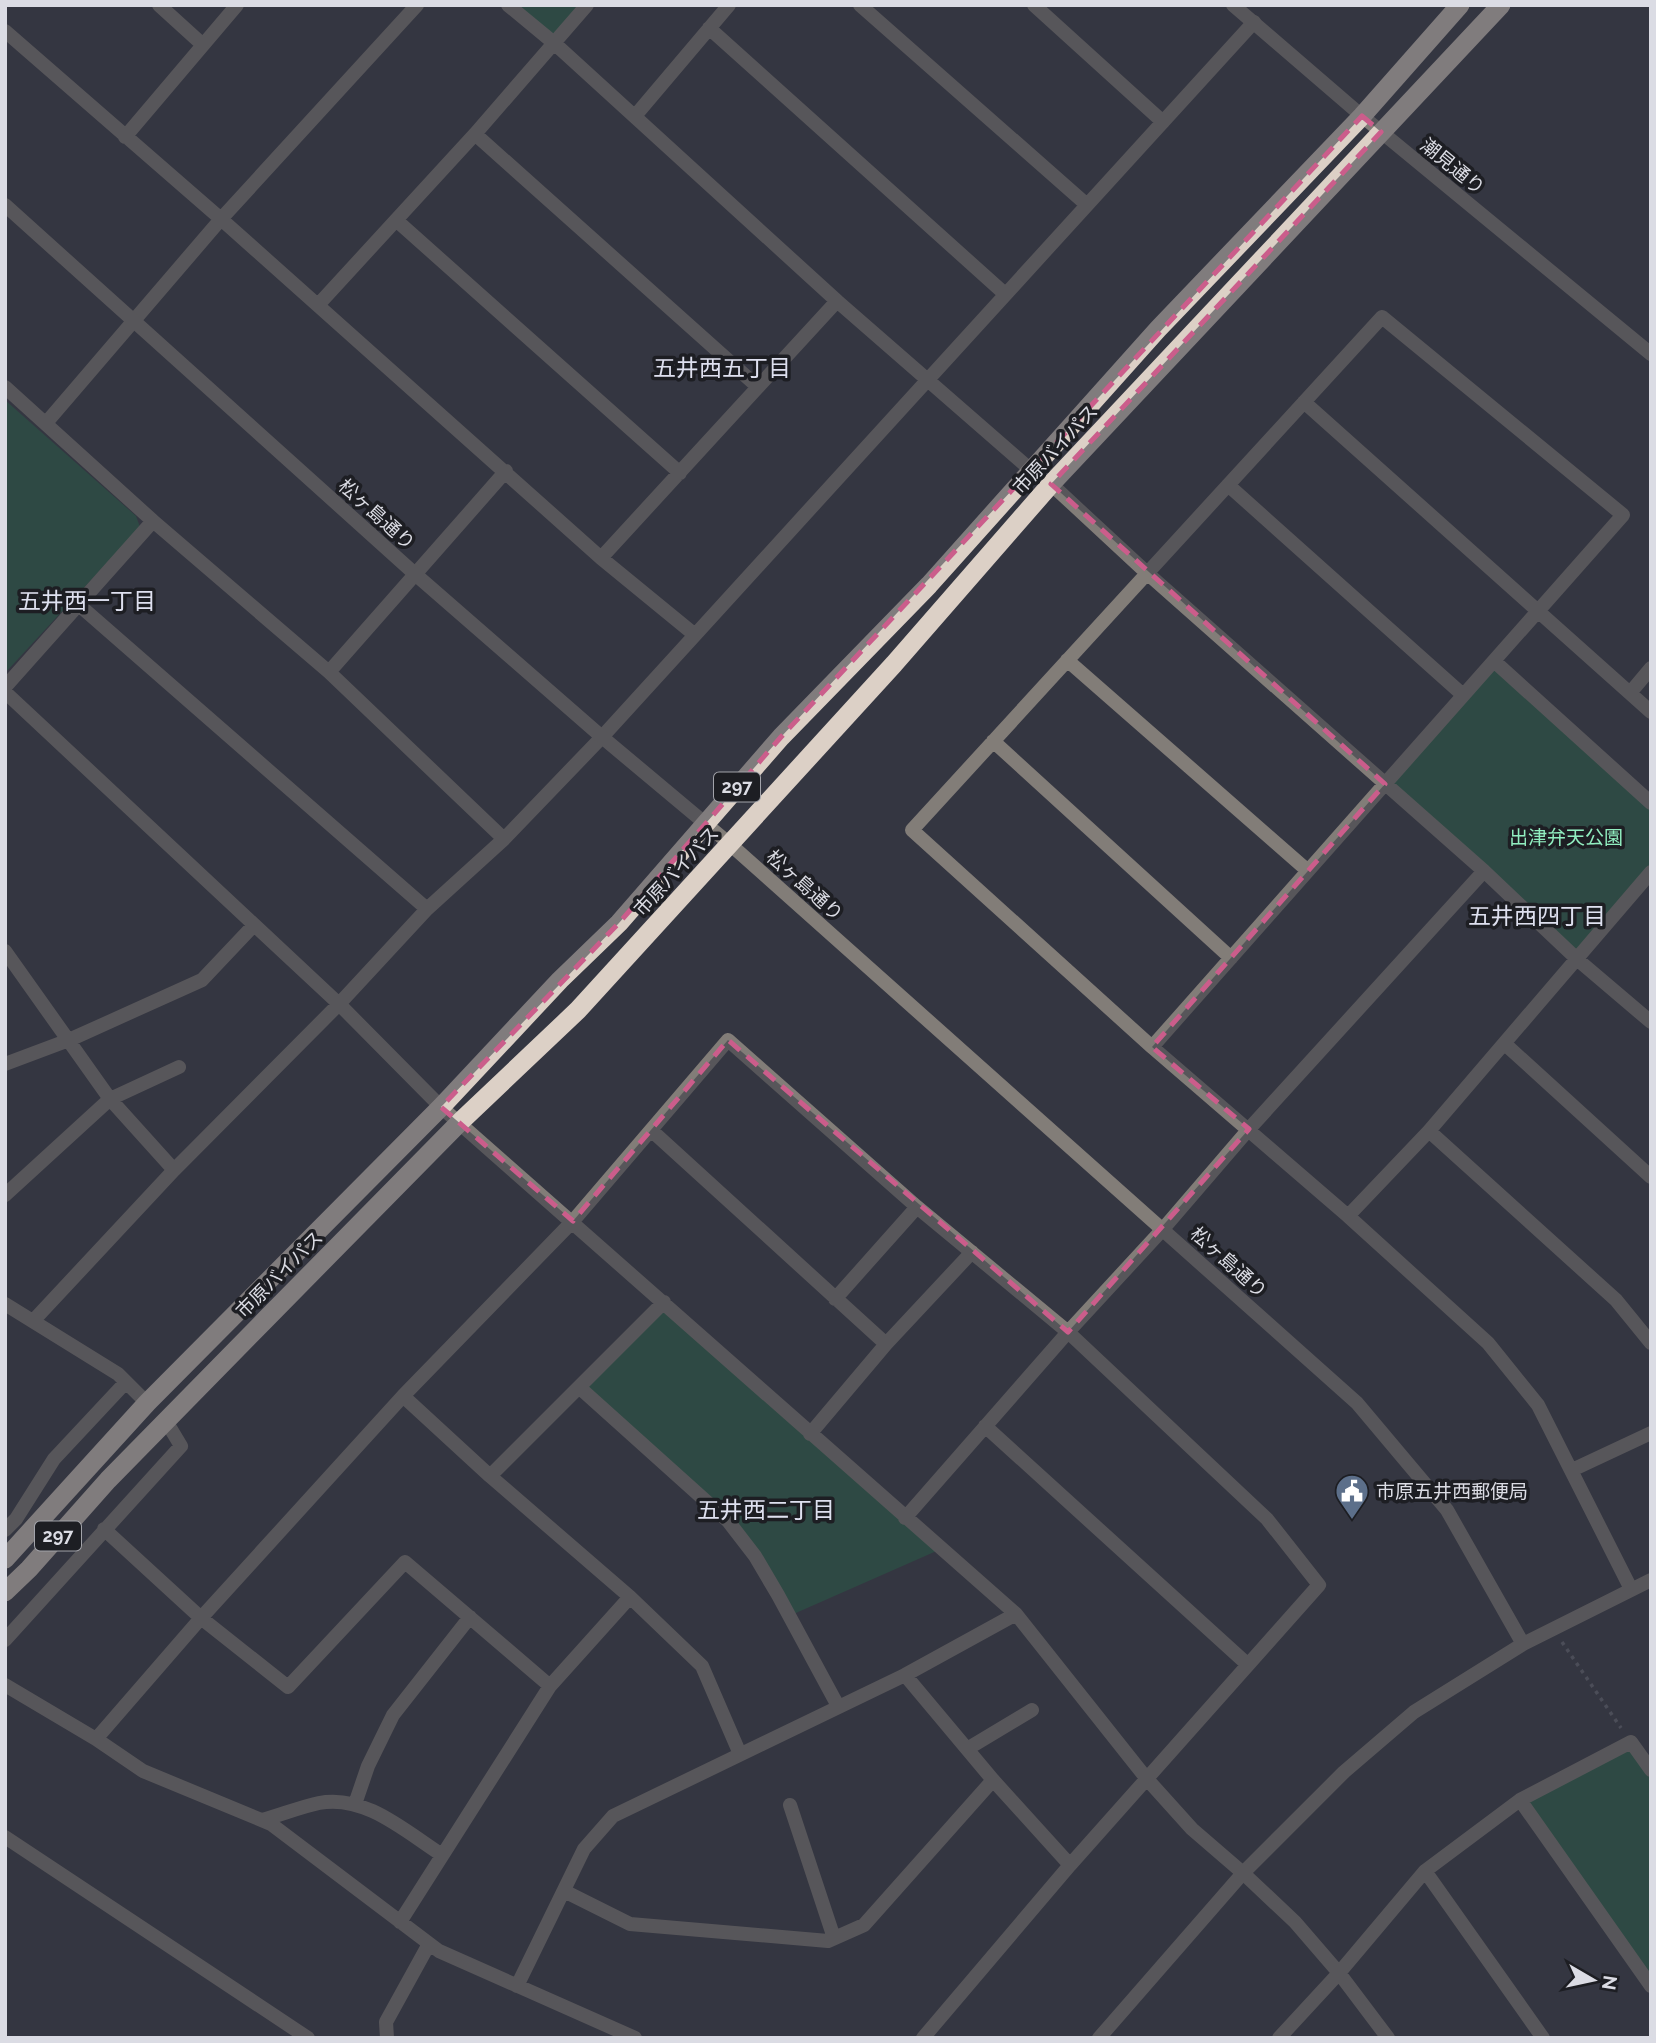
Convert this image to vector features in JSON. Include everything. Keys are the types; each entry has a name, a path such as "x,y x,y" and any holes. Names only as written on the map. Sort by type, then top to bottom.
{"highway":[{"name":"市原バイパス","path":"5,1559 147,1403 441,1107 560,980 619,923 781,737 929,584 1158,329 1362,116 1460,5"},
{"name":"市原バイパス","path":"5,1592 166,1421 460,1122 578,1010 731,845 1051,485 1501,5"}],"street":[{"path":"159,5 203,45"},
{"path":"125,137 237,5"},
{"path":"46,423 221,219 417,5"},
{"path":"509,5 837,301 1032,471"},
{"path":"318,305 475,134 587,5"},
{"path":"635,117 729,5"},
{"path":"860,5 1087,205"},
{"path":"1034,5 1163,122"},
{"name":"潮見通り","path":"1233,5 1381,132 1651,354"},
{"path":"34,1320 174,1170 339,1004 427,909 504,839 602,737 1254,22"},
{"path":"709,27 1005,294"},
{"path":"5,31 506,471 601,558 695,635"},
{"path":"475,134 758,387"},
{"name":"松ヶ島通り","path":"5,205 415,574 731,845 1357,1402 1447,1510 1523,1644"},
{"path":"396,220 680,473"},
{"path":"601,558 837,301"},
{"path":"1152,1047 1623,515 1382,317 912,830 1152,1047 1348,1216 1488,1343 1538,1405 1631,1589"},
{"path":"5,387 153,521 329,672 504,839"},
{"path":"1304,402 1651,712"},
{"path":"329,672 506,471"},
{"path":"1051,485 1484,871 1578,960 1651,1021"},
{"path":"1228,485 1463,695"},
{"path":"153,521 5,690 339,1004 441,1107 1016,1614 1147,1779 1192,1829 1295,1922 1339,1973 1388,2038"},
{"path":"79,605 427,909"},
{"path":"1067,660 1308,871"},
{"path":"1494,660 1651,803"},
{"path":"1630,693 1651,668"},
{"path":"993,741 1231,958"},
{"path":"905,1518 1068,1332 1163,1230 1249,1129 1484,871"},
{"path":"1348,1216 1505,1044 1651,872"},
{"path":"5,1064 69,1041 202,980 254,925"},
{"path":"5,951 110,1099 174,1170"},
{"path":"96,1739 201,1618 403,1396 573,1221 727,1040 916,1207 1068,1332 1267,1519 1319,1585 1070,1865 923,2038"},
{"path":"1505,1044 1651,1177"},
{"path":"5,1195 110,1099 179,1067"},
{"path":"651,1130 886,1344"},
{"path":"1429,1130 1616,1300 1651,1343"},
{"path":"835,1299 916,1207"},
{"path":"810,1434 886,1344 972,1252"},
{"path":"490,1476 663,1302"},
{"path":"5,1304 118,1374 147,1403"},
{"path":"5,1530 16,1519 54,1459 126,1382"},
{"path":"580,1388 728,1521 755,1556 838,1706"},
{"path":"403,1396 490,1476 630,1597 702,1666 740,1754"},
{"path":"5,1640 181,1446 166,1421"},
{"path":"985,1426 1247,1664"},
{"path":"1572,1470 1651,1433"},
{"path":"104,1529 201,1618 288,1687 405,1562 550,1686"},
{"path":"1099,2038 1243,1873 1344,1772 1414,1712 1523,1644 1651,1580"},
{"path":"400,1922 550,1686 630,1597"},
{"path":"517,1986 584,1849 613,1816 905,1675 1016,1614"},
{"path":"355,1804 368,1766 393,1715 470,1617"},
{"path":"905,1675 993,1780 1070,1865"},
{"path":"5,1685 96,1739 143,1771 271,1824 439,1951 615,2033 635,2038"},
{"path":"967,1749 1032,1710"},
{"path":"1279,2038 1339,1973 1425,1871 1520,1800 1631,1742 1651,1770"},
{"path":"564,1892 630,1923 828,1941 864,1925 993,1780"},
{"path":"1520,1800 1651,1986"},
{"path":"262,1821 322,1803 355,1804 370,1809 442,1856"},
{"path":"790,1805 834,1938"},
{"path":"5,1837 308,2038"},
{"path":"1425,1871 1543,2038"},
{"path":"387,2038 386,2022 429,1944"}],"path":[{"path":"1553,1629 1631,1742"}],"highlighted area":[{"path":"1362,116 1381,132 1051,484 1385,784 1152,1047 1249,1129 1068,1332 728,1040 573,1221 441,1107 619,923 781,737"}],"green space":[{"path":"511,5 587,5 554,43"},
{"path":"5,400 136,516 140,527 5,673"},
{"name":"出津弁天公園","path":"1494,661 1651,803 1651,875 1578,960 1385,784"},
{"path":"664,1302 941,1549 789,1616 755,1556 580,1388"},
{"path":"1631,1742 1651,1770 1651,1986 1520,1800"}],"place":[{"name":"市原五井西郵便局","path":"1352,1521"}],"district":[{"name":"五井西五丁目","path":"722,368"},
{"name":"五井西一丁目","path":"87,601"},
{"name":"五井西四丁目","path":"1537,916"},
{"name":"五井西二丁目","path":"766,1510"}]}
